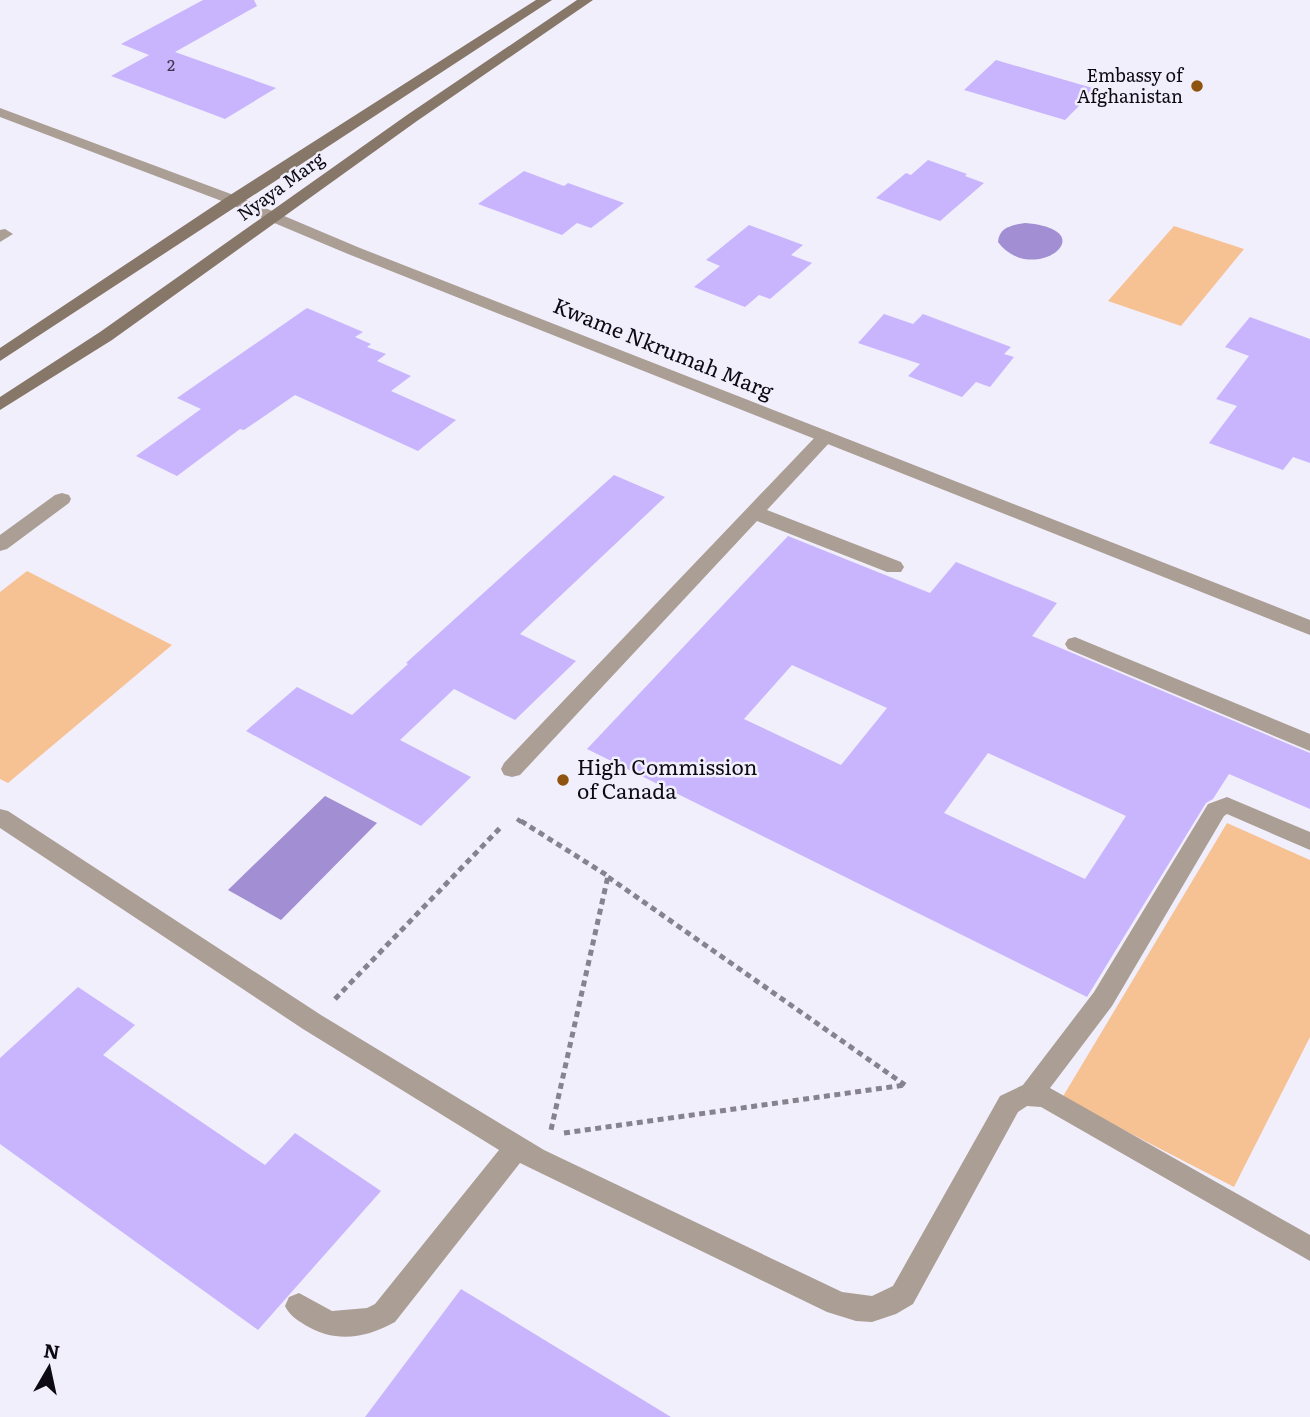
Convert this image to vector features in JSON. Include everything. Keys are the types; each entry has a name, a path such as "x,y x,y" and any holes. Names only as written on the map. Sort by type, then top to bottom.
{"street":[{"name":"Nyaya Marg","path":"0,356 233,201 545,0"},
{"name":"Nyaya Marg","path":"0,405 106,336 412,118 586,0"},
{"name":"Kwame Nkrumah Marg","path":"0,112 233,201 1310,628"},
{"path":"512,769 825,437"},
{"path":"0,545 62,499"},
{"path":"753,512 894,568"},
{"path":"1076,644 1310,743"},
{"path":"1031,1094 1103,999 1216,810 1227,805 1310,841"},
{"path":"0,817 312,1022 535,1158 824,1297 861,1310 885,1308 903,1295 1009,1104 1019,1096 1031,1094 1048,1098 1310,1249"},
{"path":"299,1306 329,1324 370,1321 385,1312 517,1147"}],"path":[{"path":"517,819 608,876 905,1085 549,1135 608,876"},
{"path":"312,1022 500,828"}],"shaded area":[{"path":"1025,223 1049,228 1061,235 1062,244 1055,252 1043,258 1028,259 1012,255 998,242 999,237 1007,228"},
{"path":"1174,226 1244,249 1181,326 1108,301"},
{"path":"27,571 172,645 8,783 0,779 0,592"},
{"path":"325,796 377,823 281,920 228,890"},
{"path":"1227,823 1310,860 1310,1037 1234,1187 1062,1098"}],"building":[{"path":"203,0 254,0 257,6 175,52 276,88 225,119 111,76 149,55 121,44"},
{"path":"996,60 1096,89 1065,120 964,90"},
{"path":"928,160 984,183 940,221 876,198 906,173 911,175"},
{"path":"524,171 624,203 591,228 577,223 562,235 478,204"},
{"path":"749,225 803,245 791,255 812,263 770,299 759,295 745,307 694,287 720,266 706,260"},
{"path":"307,308 363,332 355,337 371,344 367,347 386,354 377,361 411,376 391,391 456,420 418,451 295,395 244,430 240,429 177,476 136,456 201,409 177,398"},
{"path":"884,314 913,324 923,314 1011,347 1004,354 1014,357 990,387 976,382 962,397 908,376 920,364 858,343"},
{"path":"1250,317 1310,339 1310,463 1293,457 1283,470 1209,443 1237,406 1216,399 1249,356 1225,347"},
{"path":"614,475 665,497 520,634 576,661 515,720 454,689 400,740 471,777 421,826 246,731 297,687 352,715"},
{"path":"788,536 930,593 956,562 1057,603 1032,636 1310,753 1310,809 1229,774 1213,799 1206,803 1087,997 587,749","holes":["792,665 887,708 841,765 744,719","988,753 1126,816 1085,879 944,813"]},
{"path":"78,987 135,1025 103,1055 265,1165 295,1133 381,1191 258,1330 0,1144 0,1058"},
{"path":"461,1289 671,1417 365,1417"}],"place":[{"name":"Embassy of Afghanistan","path":"1197,86"},
{"name":"High Commission of Canada","path":"563,780"}]}
